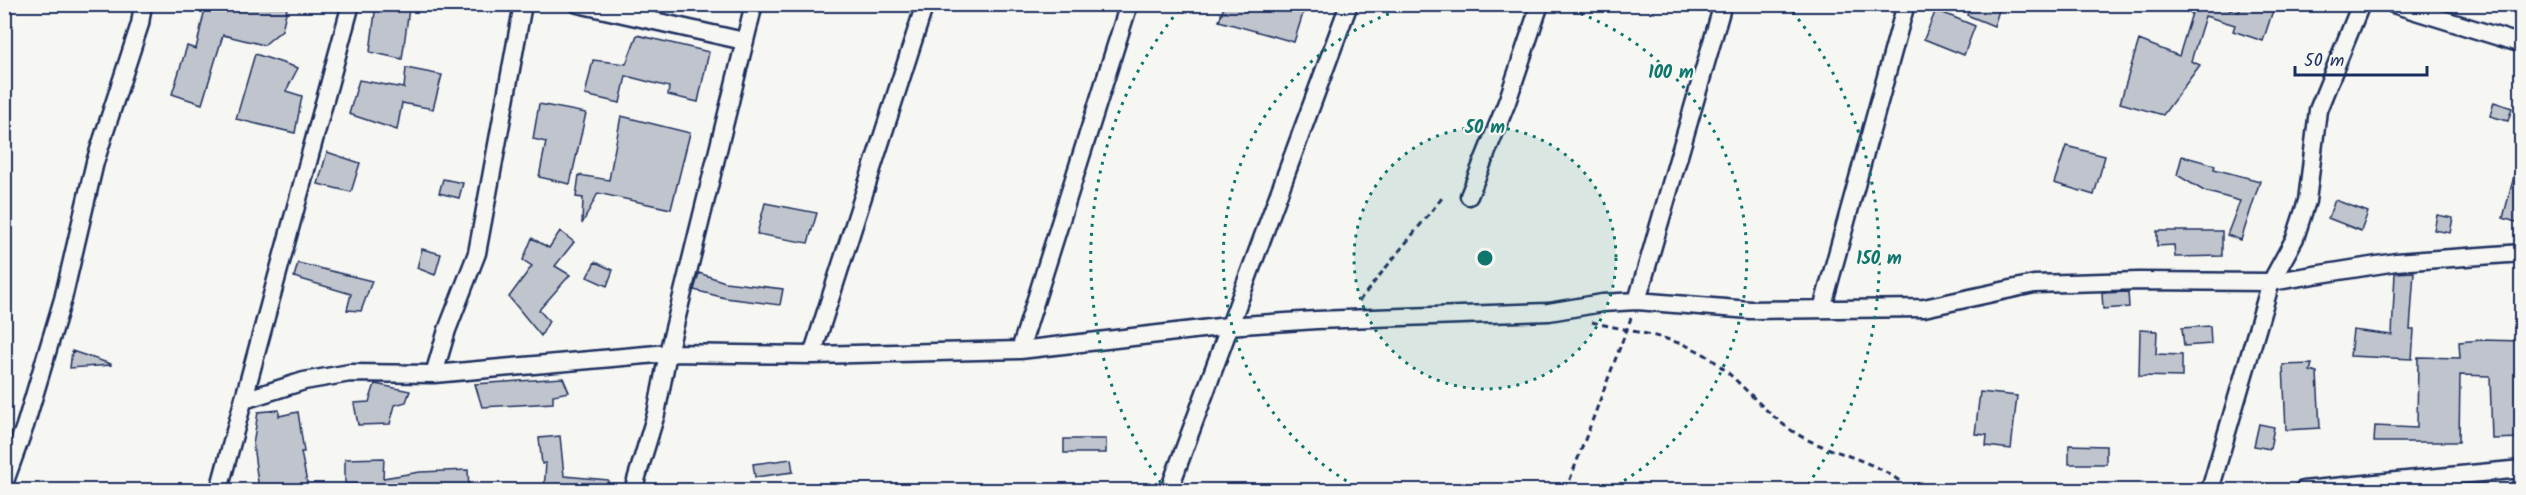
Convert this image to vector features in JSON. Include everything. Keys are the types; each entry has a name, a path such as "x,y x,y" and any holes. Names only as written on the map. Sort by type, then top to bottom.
{"street":[{"path":"4,484 25,426 63,299 95,162 140,24 143,4"},
{"path":"219,490 351,4"},
{"path":"434,375 447,330 477,253 523,4"},
{"path":"578,4 744,41"},
{"path":"633,490 656,414 668,353 754,4"},
{"path":"812,355 925,4"},
{"path":"1020,350 1129,4"},
{"path":"1169,490 1349,4"},
{"path":"1469,196 1507,102 1540,4"},
{"path":"1637,301 1723,4"},
{"path":"1822,309 1906,4"},
{"path":"2210,490 2271,282 2295,238 2307,201 2318,110 2361,4"},
{"path":"2393,4 2522,44"},
{"path":"244,400 304,381 350,373 434,375 668,353 812,355 1020,350 1228,326 1344,319 1549,312 1602,303 1637,301 1750,310 1924,308 2034,284 2139,281 2271,282 2396,262 2522,253"},
{"path":"2303,490 2522,469"}],"path":[{"path":"1344,319 1442,198"},
{"path":"1566,490 1637,301"},
{"path":"1626,330 1681,344 1701,353 1722,368 1786,427 1806,438 1870,463 1910,490"}],"building":[{"path":"206,4 288,4 282,30 264,45 223,35 202,104 172,94 187,46 196,49"},
{"path":"376,4 409,9 402,59 370,52"},
{"path":"1225,4 1306,4 1294,42 1219,21"},
{"path":"1971,4 2001,4 1994,26 1967,15"},
{"path":"2178,4 2213,4 2239,12 2242,4 2275,4 2263,41 2233,31 2235,25 2205,16 2191,61 2200,65 2163,115 2120,103 2139,40 2179,56 2192,13 2177,9"},
{"path":"1936,10 1975,26 1964,55 1924,39"},
{"path":"637,35 709,52 698,102 668,95 669,87 626,76 620,103 585,95 593,60 626,64"},
{"path":"255,54 298,68 286,91 302,96 295,133 236,119"},
{"path":"406,68 442,75 433,109 402,103 397,130 349,114 359,80 404,88"},
{"path":"2494,102 2512,108 2508,121 2490,116"},
{"path":"539,104 586,113 570,184 539,177 546,142 533,139"},
{"path":"621,116 690,133 671,209 598,193 582,224 583,198 576,197 579,175 609,180"},
{"path":"2066,146 2105,156 2094,195 2054,183"},
{"path":"327,152 360,163 351,192 318,184"},
{"path":"2182,156 2215,165 2214,169 2260,181 2241,240 2227,235 2240,201 2204,191 2177,175"},
{"path":"2517,165 2522,166 2522,224 2503,218"},
{"path":"443,179 463,183 459,198 439,193"},
{"path":"2335,200 2368,212 2361,231 2328,218"},
{"path":"765,203 817,213 808,243 757,234"},
{"path":"2437,215 2453,218 2450,233 2434,230"},
{"path":"560,231 574,242 555,266 570,275 539,310 549,321 541,336 509,297 532,266 523,260 532,238 549,248"},
{"path":"2157,231 2222,231 2222,256 2175,257 2174,245 2157,246"},
{"path":"422,249 441,254 435,275 417,268"},
{"path":"595,262 613,270 607,286 587,277"},
{"path":"298,263 372,281 361,311 347,310 351,294 294,277"},
{"path":"2414,272 2410,330 2414,330 2412,359 2350,356 2353,330 2392,335 2395,273"},
{"path":"699,273 725,282 783,289 780,305 725,298 694,290"},
{"path":"2128,292 2129,307 2103,309 2102,293"},
{"path":"2210,326 2211,344 2184,346 2182,328"},
{"path":"2140,330 2157,331 2156,354 2182,355 2182,377 2139,376"},
{"path":"2522,341 2521,438 2492,439 2490,376 2460,375 2459,442 2374,442 2375,426 2417,428 2418,357 2460,358 2459,342"},
{"path":"72,351 111,364 111,365 70,368"},
{"path":"2312,364 2310,371 2317,373 2320,428 2286,430 2283,365"},
{"path":"563,378 569,392 553,395 553,403 482,407 475,384"},
{"path":"375,384 410,391 406,402 395,405 390,424 358,425 354,403 369,402"},
{"path":"1980,392 2017,396 2011,449 1986,446 1987,435 1975,434"},
{"path":"279,410 279,416 298,412 304,452 301,452 308,488 259,490 253,445 258,412"},
{"path":"2259,424 2274,427 2270,449 2254,446"},
{"path":"560,436 564,476 608,480 608,490 544,490 546,463 542,464 539,438"},
{"path":"1064,439 1106,439 1106,453 1064,453"},
{"path":"2069,445 2106,446 2106,464 2069,464"},
{"path":"384,458 383,478 420,472 468,470 469,490 422,490 421,486 403,490 357,490 357,484 345,484 345,459"},
{"path":"791,459 793,472 755,477 753,464"}]}
